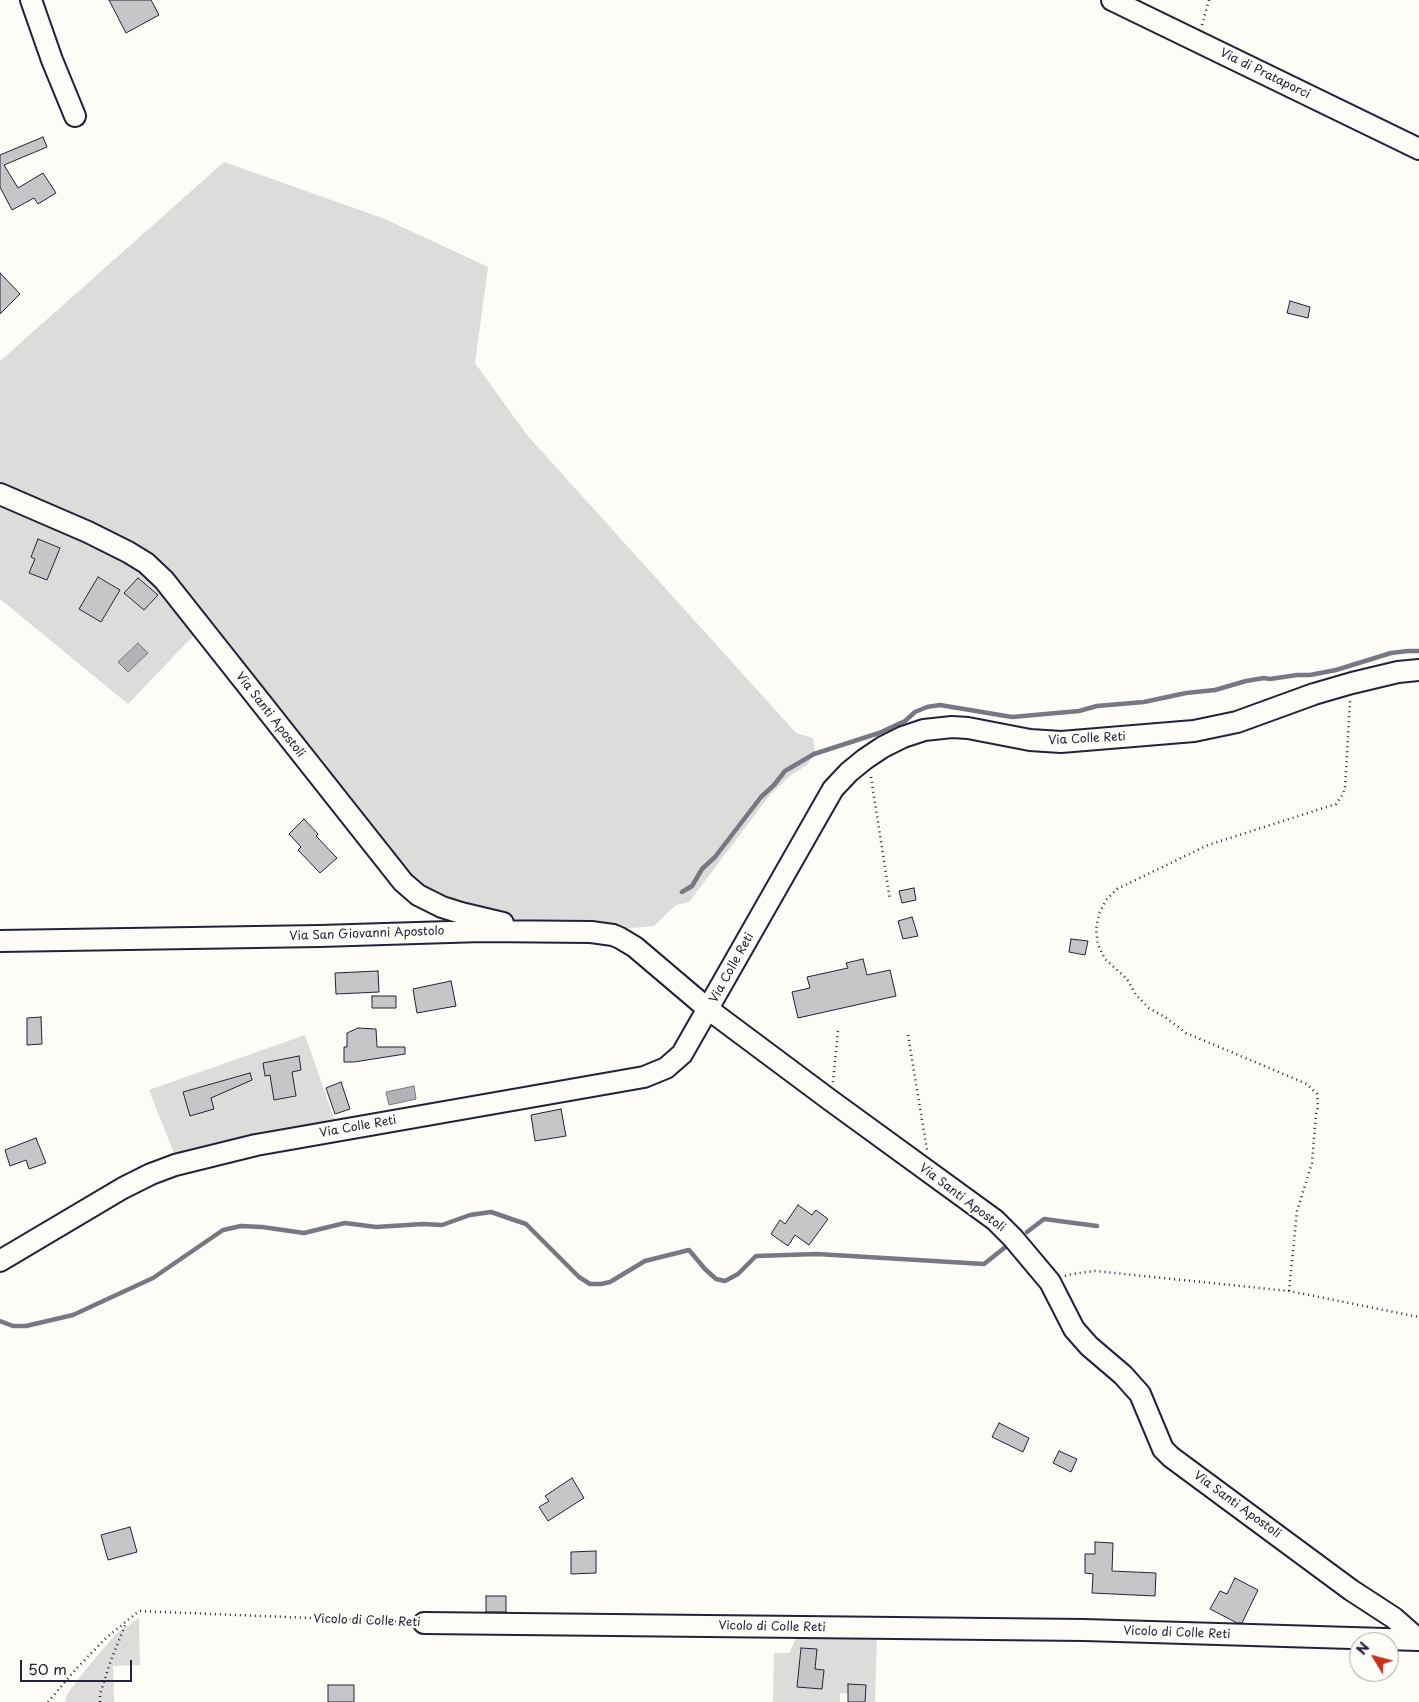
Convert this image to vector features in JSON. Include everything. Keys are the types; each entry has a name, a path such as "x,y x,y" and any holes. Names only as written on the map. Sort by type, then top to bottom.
{"street":[{"path":"31,0 52,60 75,116"},
{"name":"Via di Prataporci","path":"1112,0 1419,149"},
{"name":"Via Santi Apostoli","path":"0,494 70,524 128,552 146,563 160,576 392,868 412,890 450,910 536,931"},
{"name":"Via Colle Reti","path":"0,1260 123,1188 175,1165 262,1144 644,1077 657,1073 679,1058 826,798 837,784 859,764 897,739 932,729 958,727 1030,740 1061,742 1194,731 1237,722 1352,682 1398,672 1419,670"},
{"name":"Via San Giovanni Apostolo","path":"0,941 536,931 591,932 613,935 635,947 708,1009"},
{"name":"Via Santi Apostoli","path":"708,1009 995,1220 1014,1238 1050,1282 1074,1329 1089,1346 1124,1375 1140,1394 1164,1449 1172,1457 1351,1590 1394,1618 1419,1640"},
{"name":"Vicolo di Colle Reti","path":"424,1623 1084,1630 1419,1640"}],"path":[{"path":"1195,40 1201,28 1209,0"},
{"path":"1289,1291 1297,1211 1312,1163 1318,1108 1317,1094 1307,1084 1186,1033 1165,1017 1149,1008 1136,995 1127,979 1105,959 1098,945 1096,930 1099,914 1106,900 1117,889 1208,845 1336,804 1345,788 1352,682"},
{"path":"859,764 866,767 870,777 890,900"},
{"path":"830,1100 838,1031"},
{"path":"908,1035 929,1163 926,1171"},
{"path":"1050,1282 1072,1274 1095,1271 1289,1291 1419,1317"},
{"name":"Vicolo di Colle Reti","path":"48,1702 106,1638 139,1611 424,1623"},
{"path":"100,1702 100,1694 111,1660 128,1620"}],"shaded area":[{"path":"224,162 385,219 488,267 475,363 527,435 796,733 813,738 815,752 807,765 790,776 770,795 689,902 676,905 654,926 623,929 601,922 541,924 493,915 445,902 403,873 160,562 138,546 0,486 0,361"},
{"path":"0,501 142,565 198,631 128,704 0,599","holes":["38,539 60,548 47,580 29,573 35,559 31,557","98,577 120,590 101,622 79,609","138,578 158,595 144,610 125,593"]},
{"path":"138,643 148,653 128,672 118,662"},
{"path":"305,1035 336,1124 175,1156 149,1090","holes":["299,1057 301,1070 292,1072 296,1097 274,1100 270,1075 265,1076 263,1063","207,1085 214,1109 190,1115 183,1092"]},
{"path":"414,1086 416,1099 389,1105 386,1092"},
{"path":"139,1618 140,1665 113,1666 114,1702 65,1702 67,1694 116,1634"},
{"path":"798,1635 877,1635 875,1702 865,1702 848,1694 840,1693 840,1702 773,1702 774,1653 789,1653","holes":["801,1648 817,1649 815,1669 824,1670 822,1689 797,1687"]}],"building":[{"path":"109,0 151,0 159,15 126,33"},
{"path":"43,137 47,147 4,165 18,188 43,173 56,193 38,204 34,198 12,210 0,187 0,155"},
{"path":"0,273 20,294 0,314"},
{"path":"1290,301 1310,307 1308,318 1287,313"},
{"path":"38,539 60,548 47,580 29,573 35,559 31,557"},
{"path":"98,577 120,590 101,622 79,609"},
{"path":"138,578 158,595 144,610 124,593"},
{"path":"304,819 318,834 316,836 337,858 320,873 298,850 301,847 289,834"},
{"path":"914,888 916,900 902,903 899,891"},
{"path":"912,917 918,936 903,939 898,921"},
{"path":"1071,939 1088,941 1085,955 1069,952"},
{"path":"863,959 867,975 890,970 896,996 798,1018 792,992 810,988 807,977 848,968 846,963"},
{"path":"378,971 379,992 336,994 335,973"},
{"path":"451,981 456,1006 417,1013 413,989"},
{"path":"372,996 396,996 396,1008 372,1008"},
{"path":"41,1017 42,1044 27,1045 27,1018"},
{"path":"358,1028 376,1029 377,1047 405,1047 405,1054 344,1062 344,1047 347,1047 347,1033"},
{"path":"299,1056 301,1070 292,1072 296,1096 274,1100 270,1075 265,1076 263,1063"},
{"path":"250,1073 252,1080 211,1098 214,1109 190,1116 183,1092"},
{"path":"341,1082 350,1109 335,1114 326,1088"},
{"path":"561,1109 566,1136 535,1141 531,1115"},
{"path":"36,1138 46,1163 29,1169 26,1160 10,1166 5,1150"},
{"path":"798,1205 812,1215 816,1210 828,1219 809,1245 795,1235 788,1246 771,1234 780,1220 785,1224"},
{"path":"999,1423 1029,1438 1023,1452 992,1437"},
{"path":"1059,1451 1077,1459 1071,1472 1053,1463"},
{"path":"572,1478 584,1498 548,1521 539,1507 549,1501 545,1496"},
{"path":"130,1527 137,1552 108,1560 101,1535"},
{"path":"1095,1542 1113,1543 1112,1571 1156,1573 1155,1596 1092,1593 1093,1574 1085,1573 1085,1554 1095,1554"},
{"path":"596,1551 596,1573 571,1574 571,1552"},
{"path":"1235,1578 1258,1590 1242,1623 1237,1623 1210,1609 1220,1591 1227,1594"},
{"path":"486,1596 506,1596 506,1612 486,1612"},
{"path":"801,1648 817,1649 815,1669 824,1670 822,1689 797,1687"},
{"path":"848,1684 866,1685 865,1702 848,1702"},
{"path":"328,1685 354,1685 354,1702 328,1702"}],"waterway":[{"path":"682,892 692,886 702,869 715,857 761,797 785,771 814,754 879,733 905,721 915,712 927,707 940,705 1012,717 1079,711 1097,706 1144,702 1186,693 1215,690 1264,678 1310,675 1336,670 1391,653 1419,651"},
{"path":"0,1321 13,1326 26,1326 73,1315 153,1278 223,1230 241,1226 304,1233 345,1223 376,1227 423,1224 442,1225 470,1215 491,1212 526,1224 579,1277 590,1284 610,1282 645,1261 689,1250 716,1279 725,1281 738,1274 756,1256 817,1254 984,1264 1008,1245"},
{"path":"1027,1232 1044,1219 1097,1226"}]}
